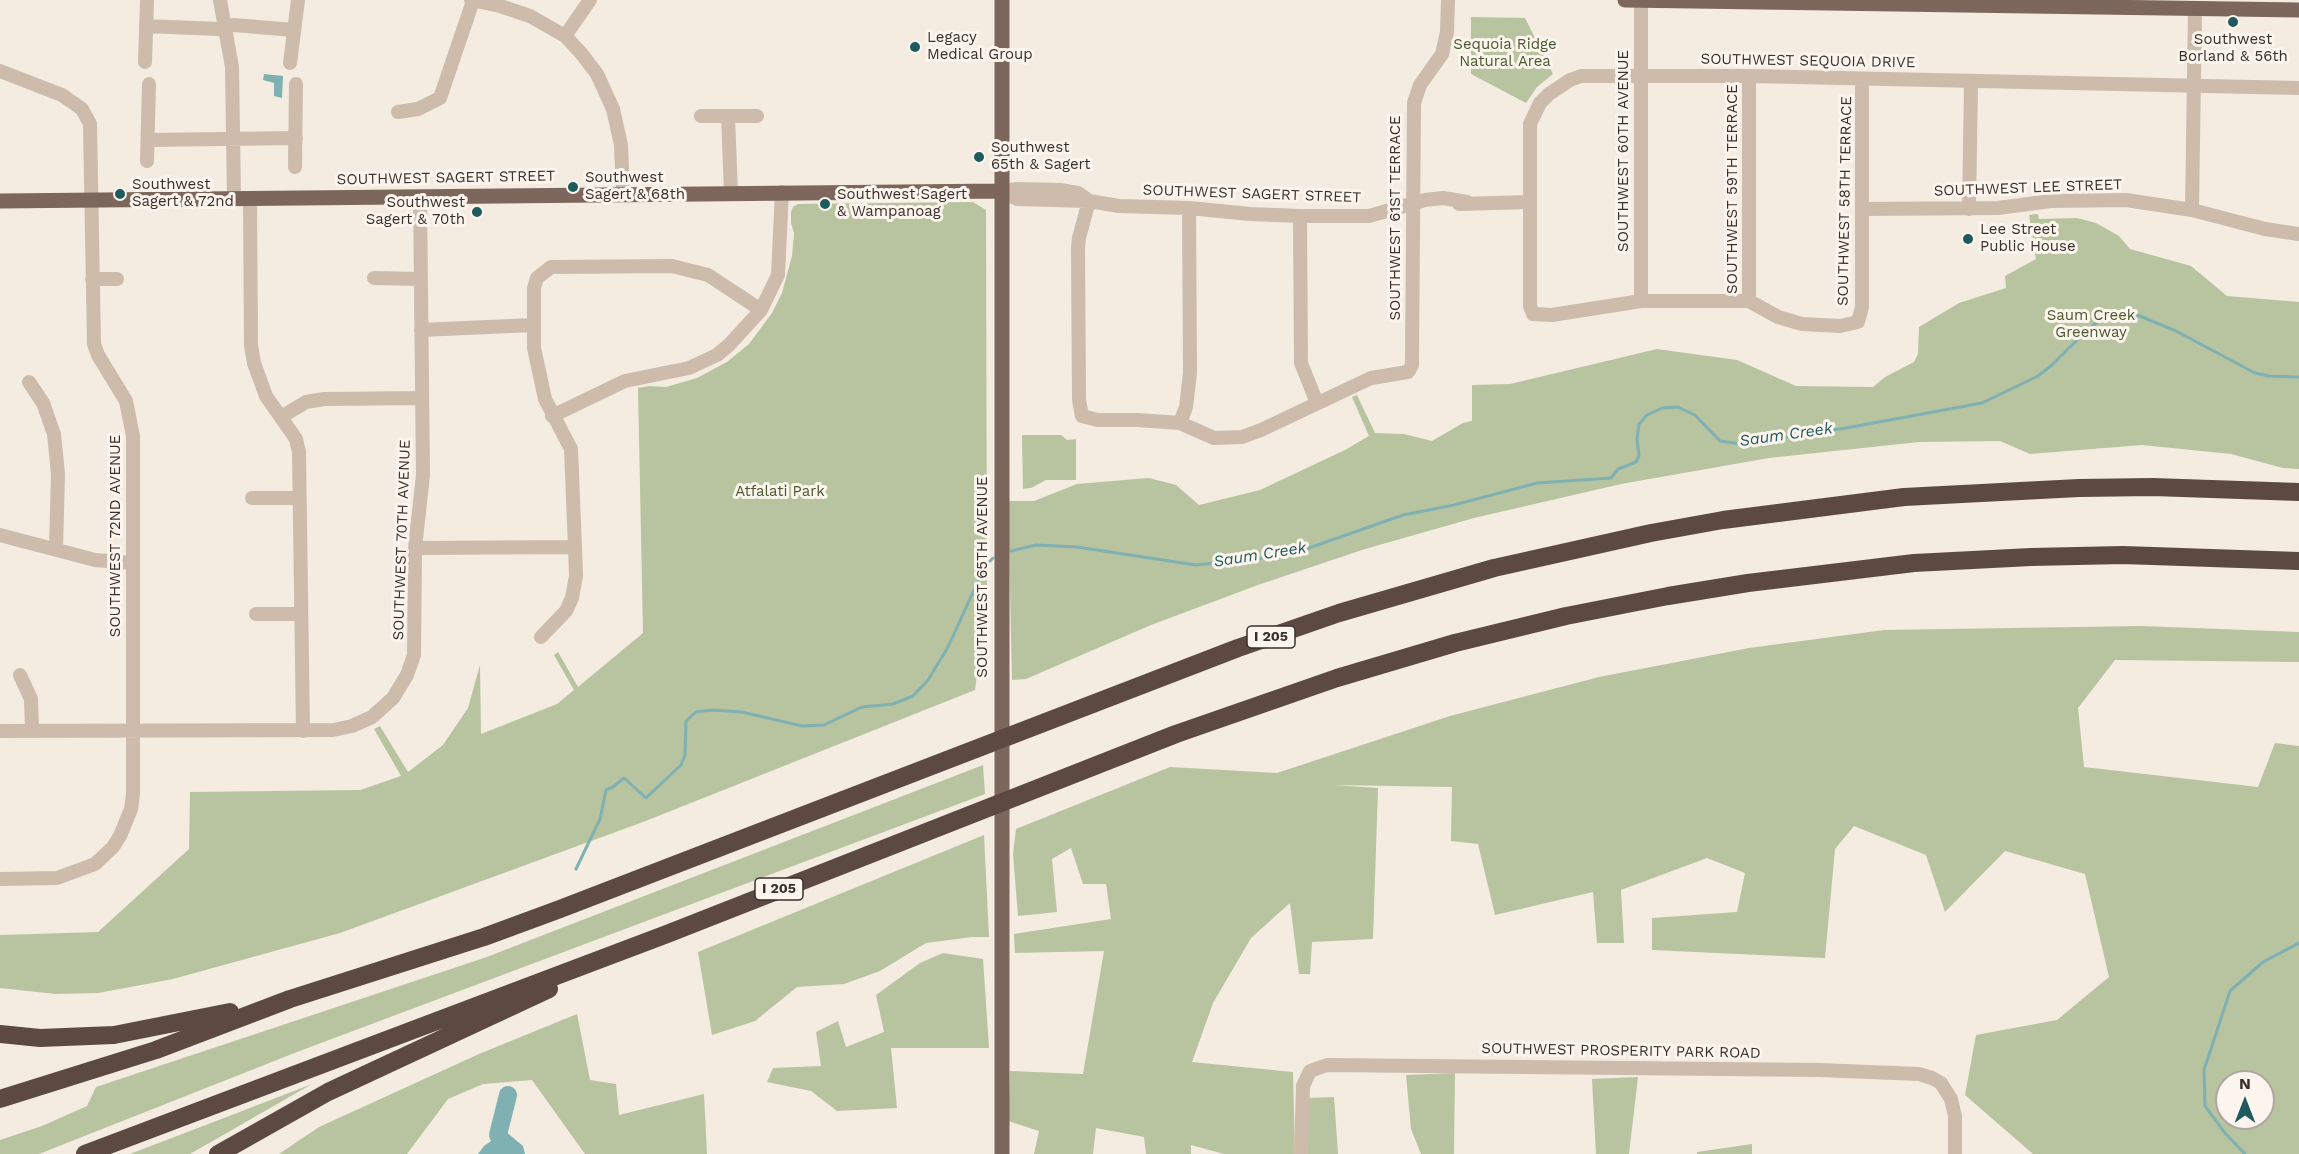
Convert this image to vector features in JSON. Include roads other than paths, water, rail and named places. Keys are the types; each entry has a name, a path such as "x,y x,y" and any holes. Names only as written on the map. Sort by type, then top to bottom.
{"highway":[{"name":"I 205","path":"290,999 484,937 571,905 1238,648 1360,607 1494,568 1713,522 1904,496 2153,487 2299,492"},
{"name":"I 205","path":"667,934 1176,734 1395,660 1566,616 1748,583 1914,563 2123,555 2299,561"},
{"path":"85,1154 667,934"},
{"path":"218,1154 327,1092 667,934"},
{"path":"0,1034 40,1038 114,1035 290,999"},
{"path":"0,1099 156,1050 290,999"}],"main road":[{"name":"SOUTHWEST 65TH AVENUE","path":"1002,0 1002,1154"},
{"path":"1625,0 1955,3 2299,10"},
{"name":"SOUTHWEST SAGERT STREET","path":"0,201 1001,191"}],"street":[{"path":"145,62 147,0"},
{"path":"220,0 232,67 234,199"},
{"path":"290,63 298,0"},
{"path":"565,36 590,0"},
{"name":"SOUTHWEST 61ST TERRACE","path":"1317,403 1371,378 1408,372 1412,360 1414,103 1420,85 1442,54 1447,32 1448,0"},
{"name":"SOUTHWEST 60TH AVENUE","path":"1641,0 1641,301"},
{"path":"398,112 418,109 440,98 472,1 500,6 530,16 565,36 597,74 613,109 621,145 623,194"},
{"path":"2192,210 2195,9"},
{"path":"146,26 218,29 234,25 294,30"},
{"name":"SOUTHWEST 72ND AVENUE","path":"0,71 62,95 82,109 90,124 94,344 98,355 126,401 133,436 134,794 127,823 113,847 95,864 68,875 45,880 0,879"},
{"name":"SOUTHWEST SEQUOIA DRIVE","path":"1641,301 1552,315 1533,314 1530,306 1528,137 1530,124 1540,103 1560,85 1581,76 1749,76 2299,87"},
{"name":"SOUTHWEST 59TH TERRACE","path":"1749,76 1749,302"},
{"name":"SOUTHWEST 58TH TERRACE","path":"1749,302 1778,317 1795,322 1840,326 1858,322 1862,307 1862,79"},
{"path":"1969,209 1971,82"},
{"path":"147,161 149,84"},
{"path":"295,166 296,84"},
{"path":"701,116 757,116"},
{"path":"728,116 731,193"},
{"path":"148,140 296,138"},
{"name":"SOUTHWEST SAGERT STREET","path":"1001,191 1017,199 1089,201 1119,206 1189,208 1300,216 1369,216 1412,205 1426,209 1467,202 1529,202"},
{"path":"552,416 624,381 689,368 704,362 729,345 760,310 778,275 782,192"},
{"name":"SOUTHWEST 70TH AVENUE","path":"0,731 333,730 352,726 372,717 393,698 407,675 414,655 415,548 423,475 420,197"},
{"path":"250,199 251,345 258,380 266,396 296,439 299,452 303,731"},
{"name":"SOUTHWEST LEE STREET","path":"1862,209 1998,208 2051,201 2104,199 2153,203 2192,210 2265,229 2299,234"},
{"path":"1089,201 1078,248 1079,400 1082,416 1098,420 1180,423 1214,438 1242,437 1317,403 1301,363 1300,216"},
{"path":"1180,423 1186,407 1190,381 1189,208"},
{"path":"541,637 566,611 572,598 576,576 571,449 552,416 537,369 533,325 534,288 537,278 551,267 657,265 686,268 708,275 760,310"},
{"path":"374,278 421,279"},
{"path":"92,279 117,279"},
{"path":"1641,301 1749,302"},
{"path":"421,330 533,325"},
{"path":"28,382 43,403 54,434 58,474 56,549"},
{"path":"281,417 306,402 324,399 422,398"},
{"path":"252,498 299,498"},
{"path":"0,535 106,562 133,563"},
{"path":"415,548 575,547"},
{"path":"256,614 301,614"},
{"path":"20,675 31,699 32,730"},
{"name":"SOUTHWEST PROSPERITY PARK ROAD","path":"1301,1154 1303,1086 1310,1071 1327,1065 1819,1070 1919,1074 1941,1083 1951,1099 1955,1116 1955,1154"}],"water":[{"path":"264,74 283,76 282,98 274,96 274,83 263,80"},
{"path":"505,1131 523,1146 525,1154 478,1154 484,1146"}],"waterway":[{"name":"Saum Creek","path":"1011,551 1036,545 1077,547 1196,565 1256,559 1306,549 1403,515 1454,505 1537,483 1611,478 1618,469 1636,462 1639,456 1637,439 1639,424 1647,415 1662,408 1678,407 1695,415 1720,441 1742,444 1982,403 2038,376 2088,329 2105,317 2120,314 2140,316 2176,331 2255,373 2299,377"},
{"name":"Saum Creek","path":"576,869 600,819 606,790 624,778 646,798 681,765 685,755 686,721 696,712 712,710 742,712 802,726 824,725 862,707 893,704 913,696 928,680 948,647 985,566 993,558"},
{"path":"2245,1154 2225,1133 2205,1106 2204,1070 2230,991 2263,962 2299,943"},
{"name":"Saum Creek","path":"498,1135 508,1095"}],"place":[{"name":"Southwest Borland & 56th","path":"2233,22"},
{"name":"Legacy Medical Group","path":"915,47"},
{"name":"Southwest 65th & Sagert","path":"979,157"},
{"name":"Southwest Sagert & 68th","path":"573,187"},
{"name":"Southwest Sagert & 72nd","path":"120,194"},
{"name":"Southwest Sagert & Wampanoag","path":"825,204"},
{"name":"Southwest Sagert & 70th","path":"477,212"},
{"name":"Lee Street Public House","path":"1968,239"}],"park label":[{"name":"Sequoia Ridge Natural Area","path":"1505,54"},
{"name":"Saum Creek Greenway","path":"2091,324"},
{"name":"Atfalati Park","path":"780,492"}]}
